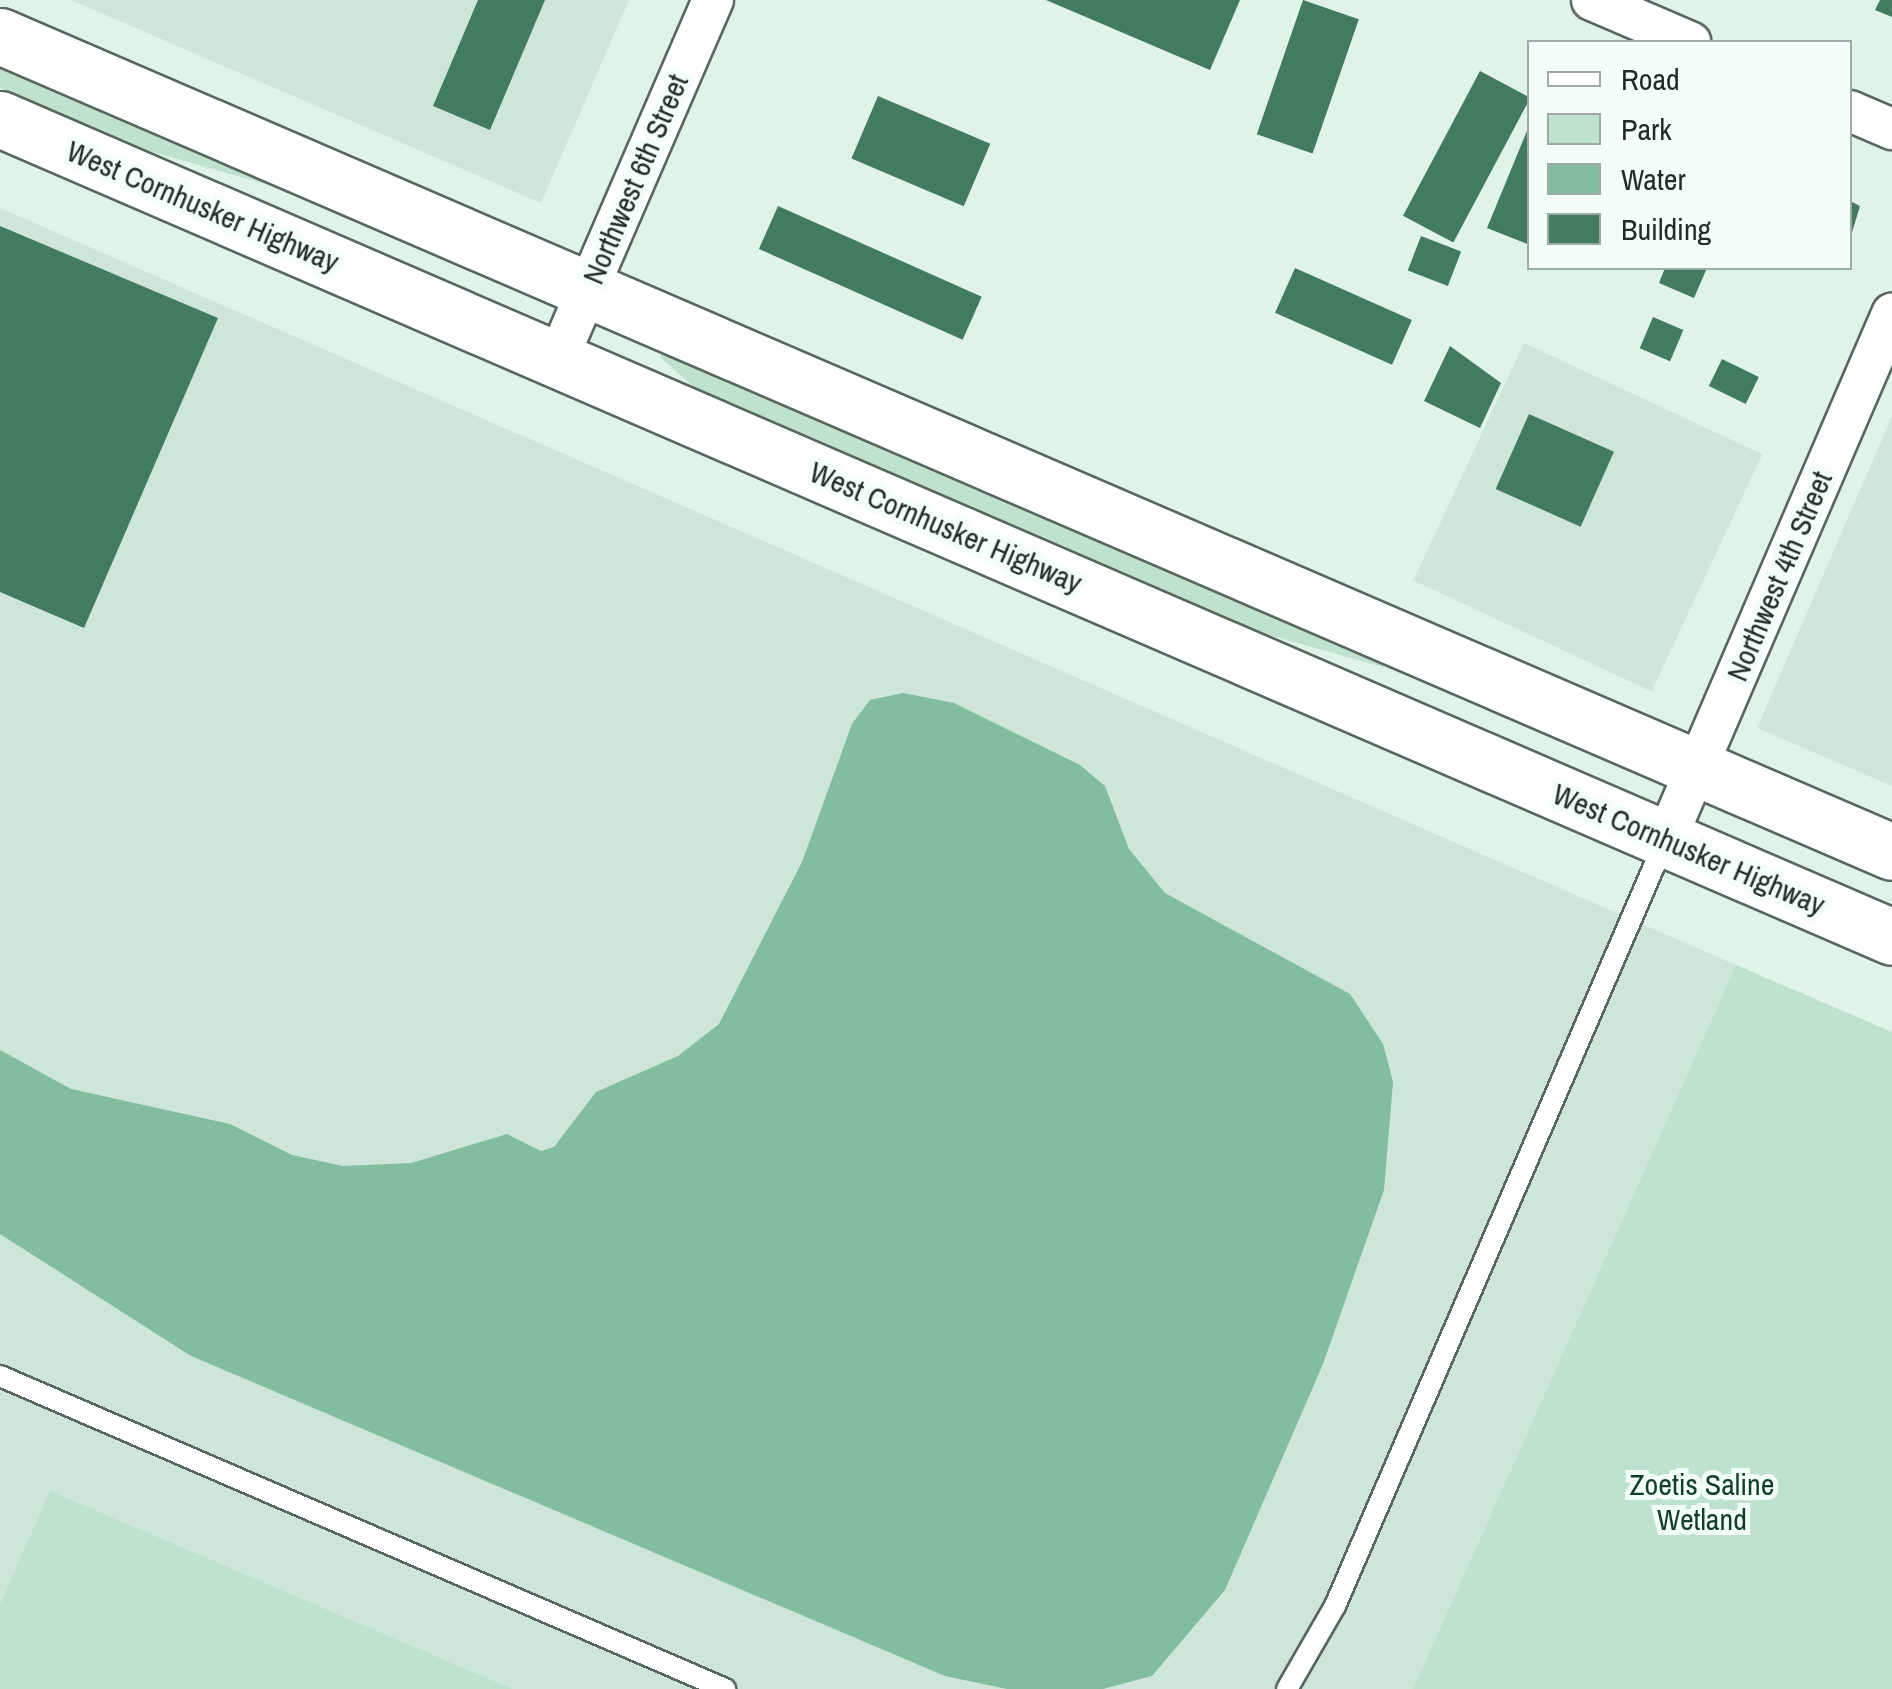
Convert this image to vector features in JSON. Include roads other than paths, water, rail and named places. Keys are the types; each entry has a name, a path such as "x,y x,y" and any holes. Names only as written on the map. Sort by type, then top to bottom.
{"main road":[{"path":"0,36 1892,852"},
{"name":"West Cornhusker Highway","path":"0,119 1892,937"}],"street":[{"name":"Northwest 6th Street","path":"558,358 712,0"},
{"path":"1592,0 1685,40"},
{"path":"1852,111 1892,129"},
{"name":"Northwest 4th Street","path":"1666,839 1892,314"}],"lane":[{"path":"1287,1689 1335,1606 1666,839"},
{"path":"0,1376 725,1689"}],"water":[{"path":"903,693 954,703 1080,765 1105,786 1129,849 1165,893 1350,994 1383,1044 1393,1082 1384,1190 1323,1364 1225,1590 1152,1676 1103,1689 1007,1689 945,1676 191,1356 0,1234 0,1050 71,1089 230,1124 292,1155 343,1166 411,1163 507,1134 541,1151 554,1147 596,1092 678,1056 719,1024 802,862 852,724 870,700"}],"park label":[{"name":"Zoetis Saline Wetland","path":"1702,1501"}]}
